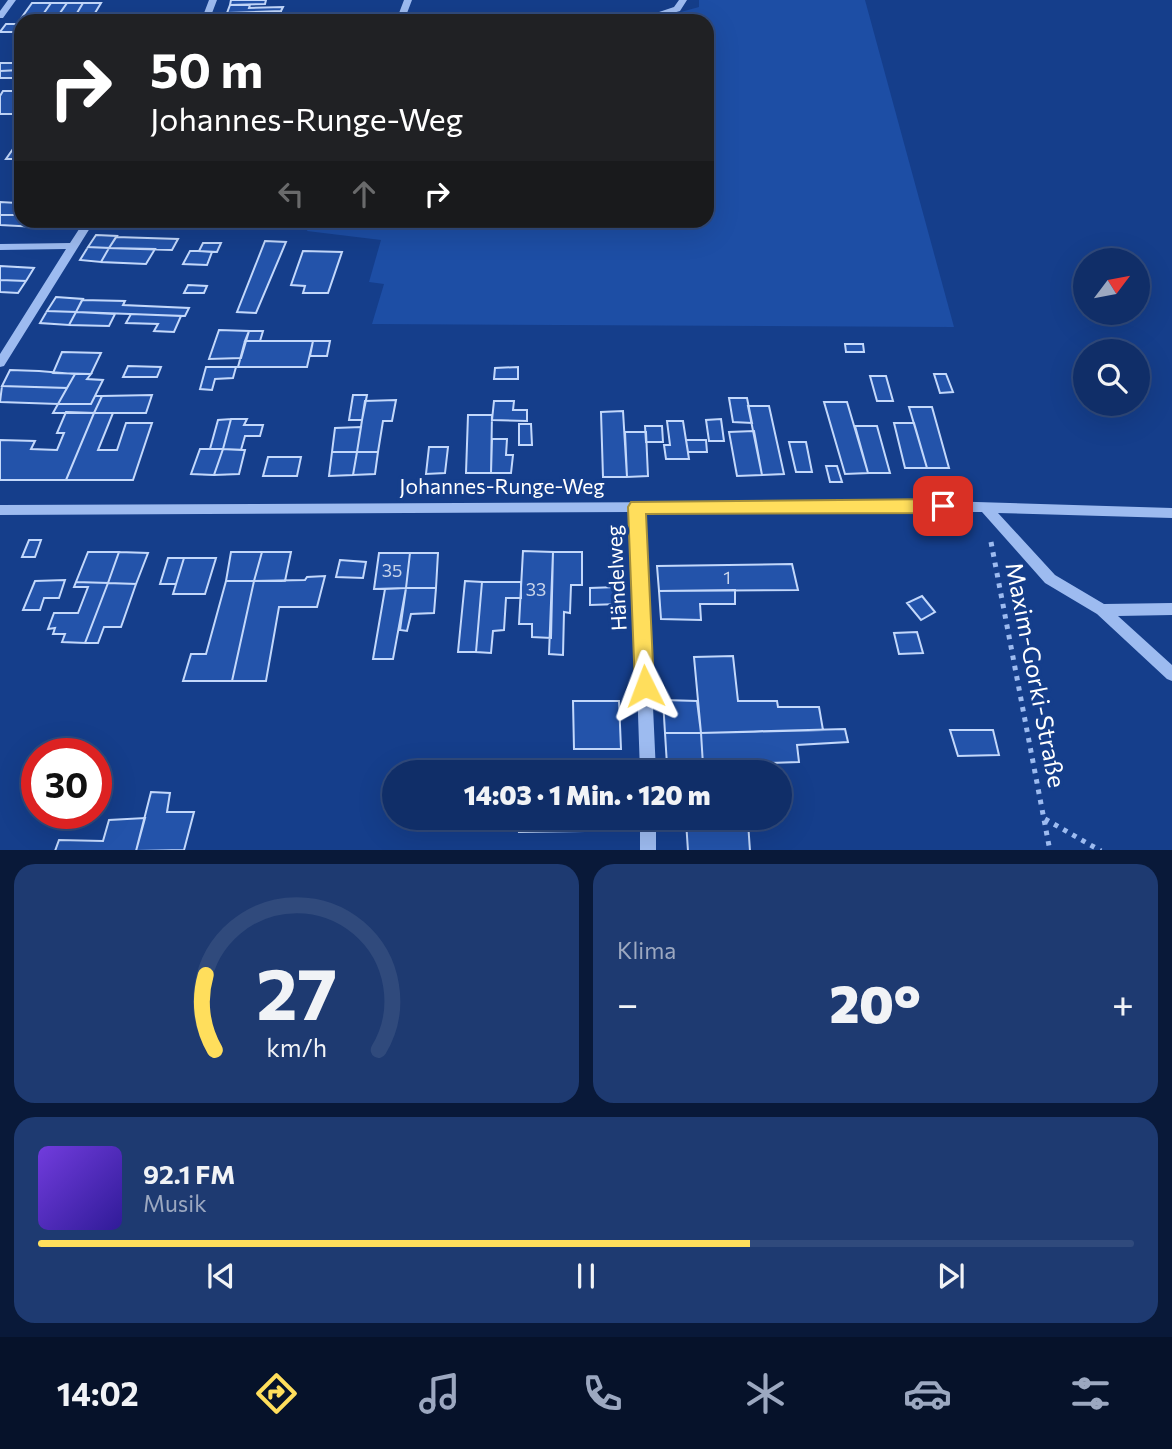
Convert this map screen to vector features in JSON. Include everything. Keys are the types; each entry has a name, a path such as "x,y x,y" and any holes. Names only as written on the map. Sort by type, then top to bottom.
{"street":[{"path":"0,16 12,0"},
{"path":"661,14 677,9 682,0"},
{"path":"0,363 85,228"},
{"path":"0,247 74,246"},
{"path":"984,506 1050,579 1102,610 1172,609"},
{"name":"Johannes-Runge-Weg","path":"0,510 984,506 1172,513"},
{"name":"Händelweg","path":"637,507 648,760"},
{"path":"648,830 648,850"}],"lane":[{"path":"1102,610 1172,674"}],"path":[{"name":"Maxim-Gorki-Straße","path":"984,506 1051,850"},
{"path":"1045,819 1101,850"}],"shaded area":[{"path":"699,0 865,0 954,327 372,324 384,284 369,282 381,240 307,231 308,228 714,228 714,14 674,14 699,7"}],"building":[{"path":"231,0 266,0 265,4 230,5"},
{"path":"32,3 51,3 43,14 24,14"},
{"path":"51,3 67,3 60,13 44,13"},
{"path":"67,3 83,3 77,13 60,13"},
{"path":"83,3 101,3 95,13 77,13"},
{"path":"230,5 250,5 249,8 283,7 281,11 227,13"},
{"path":"281,11 281,14 227,13"},
{"path":"6,24 14,24 14,32 0,32"},
{"path":"0,63 14,63 14,70 0,71"},
{"path":"14,70 14,78 0,78 0,71"},
{"path":"3,91 14,91 14,114 0,114 0,96"},
{"path":"14,148 14,159 6,159"},
{"path":"0,202 14,203 14,215 0,215"},
{"path":"0,215 14,215 14,226 0,225"},
{"path":"96,235 117,236 109,248 88,247"},
{"path":"116,237 178,239 172,250 109,248"},
{"path":"265,241 286,242 256,313 237,312"},
{"path":"203,243 221,243 217,252 199,251"},
{"path":"88,247 109,248 101,262 80,260"},
{"path":"109,248 155,249 146,264 101,262"},
{"path":"190,251 212,252 207,265 183,264"},
{"path":"303,251 342,252 328,293 303,293 305,286 291,285"},
{"path":"0,266 34,268 26,281 0,280"},
{"path":"0,280 26,281 18,293 0,292"},
{"path":"188,285 207,286 204,293 184,293"},
{"path":"56,297 83,299 76,312 47,311"},
{"path":"82,300 125,301 123,305 189,308 185,316 76,312"},
{"path":"47,311 76,312 69,325 40,323"},
{"path":"76,312 115,314 109,326 69,325"},
{"path":"131,314 181,316 174,332 154,331 158,324 126,323"},
{"path":"219,330 249,331 241,358 209,359"},
{"path":"249,331 263,331 260,341 245,341"},
{"path":"245,341 313,341 307,367 238,367"},
{"path":"313,341 330,341 327,356 310,356"},
{"path":"845,344 863,344 864,352 846,352"},
{"path":"62,352 101,353 91,374 53,373"},
{"path":"128,366 161,367 157,377 123,377"},
{"path":"206,367 236,367 233,378 215,379 212,390 200,389"},
{"path":"518,367 518,379 494,379 495,368"},
{"path":"10,370 75,374 67,388 2,386"},
{"path":"75,374 91,374 87,379 103,380 91,404 58,404"},
{"path":"934,374 946,374 953,392 940,393"},
{"path":"870,376 886,376 893,401 877,401"},
{"path":"2,386 67,388 58,404 0,402"},
{"path":"152,395 146,413 94,413 102,396"},
{"path":"353,395 367,395 362,420 349,420"},
{"path":"95,396 102,396 94,413 53,413 58,404 91,404"},
{"path":"729,398 747,398 752,423 733,422"},
{"path":"396,400 392,421 383,421 378,452 357,452 365,401"},
{"path":"494,401 514,401 513,410 527,410 527,421 492,420"},
{"path":"824,402 847,402 868,473 845,474"},
{"path":"748,406 769,406 784,474 762,475"},
{"path":"909,407 932,407 949,468 927,468"},
{"path":"623,411 627,477 603,477 601,412"},
{"path":"66,412 94,413 66,480 0,480 0,440 35,441 31,449 57,450 64,433 57,433"},
{"path":"94,413 113,413 98,450 117,450 126,423 152,423 133,480 66,480"},
{"path":"468,415 492,415 491,473 466,473"},
{"path":"231,419 247,419 244,425 263,425 260,436 245,436 241,450 223,449"},
{"path":"231,419 223,449 210,449 218,420"},
{"path":"721,419 724,441 709,441 706,420"},
{"path":"667,421 683,421 689,459 666,459 664,445 670,445"},
{"path":"894,423 914,423 927,468 905,468"},
{"path":"519,424 531,424 532,445 519,445"},
{"path":"645,426 662,426 663,442 646,442"},
{"path":"855,426 877,426 890,473 868,473"},
{"path":"361,427 357,452 332,452 335,428"},
{"path":"754,431 762,475 737,476 729,432"},
{"path":"625,432 646,432 648,476 627,477"},
{"path":"492,439 507,439 506,455 513,455 511,473 491,473"},
{"path":"686,440 706,440 707,452 688,452"},
{"path":"789,442 806,442 812,472 796,472"},
{"path":"429,447 448,447 445,473 426,474"},
{"path":"200,449 223,449 214,475 191,474"},
{"path":"223,449 245,450 239,474 214,475"},
{"path":"332,452 357,452 353,475 329,476"},
{"path":"357,452 378,452 375,474 353,475"},
{"path":"268,457 301,457 297,476 263,476"},
{"path":"826,466 837,466 842,482 830,482"},
{"path":"29,540 41,540 35,557 22,557"},
{"path":"523,551 553,552 551,638 532,637 532,624 519,624"},
{"path":"88,552 119,552 108,583 76,582"},
{"path":"119,552 148,553 136,584 108,583"},
{"path":"231,552 262,552 254,581 226,581"},
{"path":"262,552 291,552 285,581 254,581"},
{"path":"553,552 582,552 582,585 571,585 570,613 564,612 563,655 549,654"},
{"path":"379,553 410,553 406,588 374,589"},
{"path":"410,553 438,553 436,588 406,588"},
{"path":"168,558 184,558 176,584 160,584"},
{"path":"184,558 216,558 205,594 173,594"},
{"path":"340,560 366,562 363,578 336,577"},
{"path":"792,564 798,590 659,591 657,566"},
{"path":"325,576 317,607 279,607 266,681 232,681 254,581 305,580 307,577"},
{"path":"65,580 59,598 44,598 40,610 23,610 35,581"},
{"path":"226,581 254,581 232,681 183,681 191,654 206,654"},
{"path":"465,581 482,582 476,652 458,652"},
{"path":"76,582 108,583 85,643 62,642 65,634 53,634 55,628 48,629 54,613 78,613 88,587 74,587"},
{"path":"482,582 521,582 521,598 506,598 504,630 493,631 491,653 476,652"},
{"path":"108,583 136,584 121,627 104,627 98,643 85,643"},
{"path":"617,587 619,604 590,605 590,588"},
{"path":"406,588 393,659 373,659 385,589"},
{"path":"406,588 436,588 434,613 411,614 407,631 400,630"},
{"path":"735,590 735,604 700,604 701,620 661,619 659,591"},
{"path":"922,596 935,612 921,620 907,603"},
{"path":"917,632 923,653 899,654 894,633"},
{"path":"733,656 738,701 777,701 778,707 819,707 823,730 701,733 694,657"},
{"path":"663,700 697,701 701,733 665,733"},
{"path":"573,701 619,701 621,749 574,749"},
{"path":"845,729 848,742 797,745 799,762 703,760 701,733"},
{"path":"950,730 993,730 999,755 958,756"},
{"path":"665,733 701,733 703,760 667,760"},
{"path":"151,792 170,793 167,812 194,812 184,850 136,850"},
{"path":"145,818 136,850 55,850 59,840 103,841 106,829 112,829 112,820"},
{"path":"519,830 584,830 584,831"},
{"path":"687,830 749,830 750,850 688,850"}],"route":[{"path":"645,686 637,507 943,506"}]}
